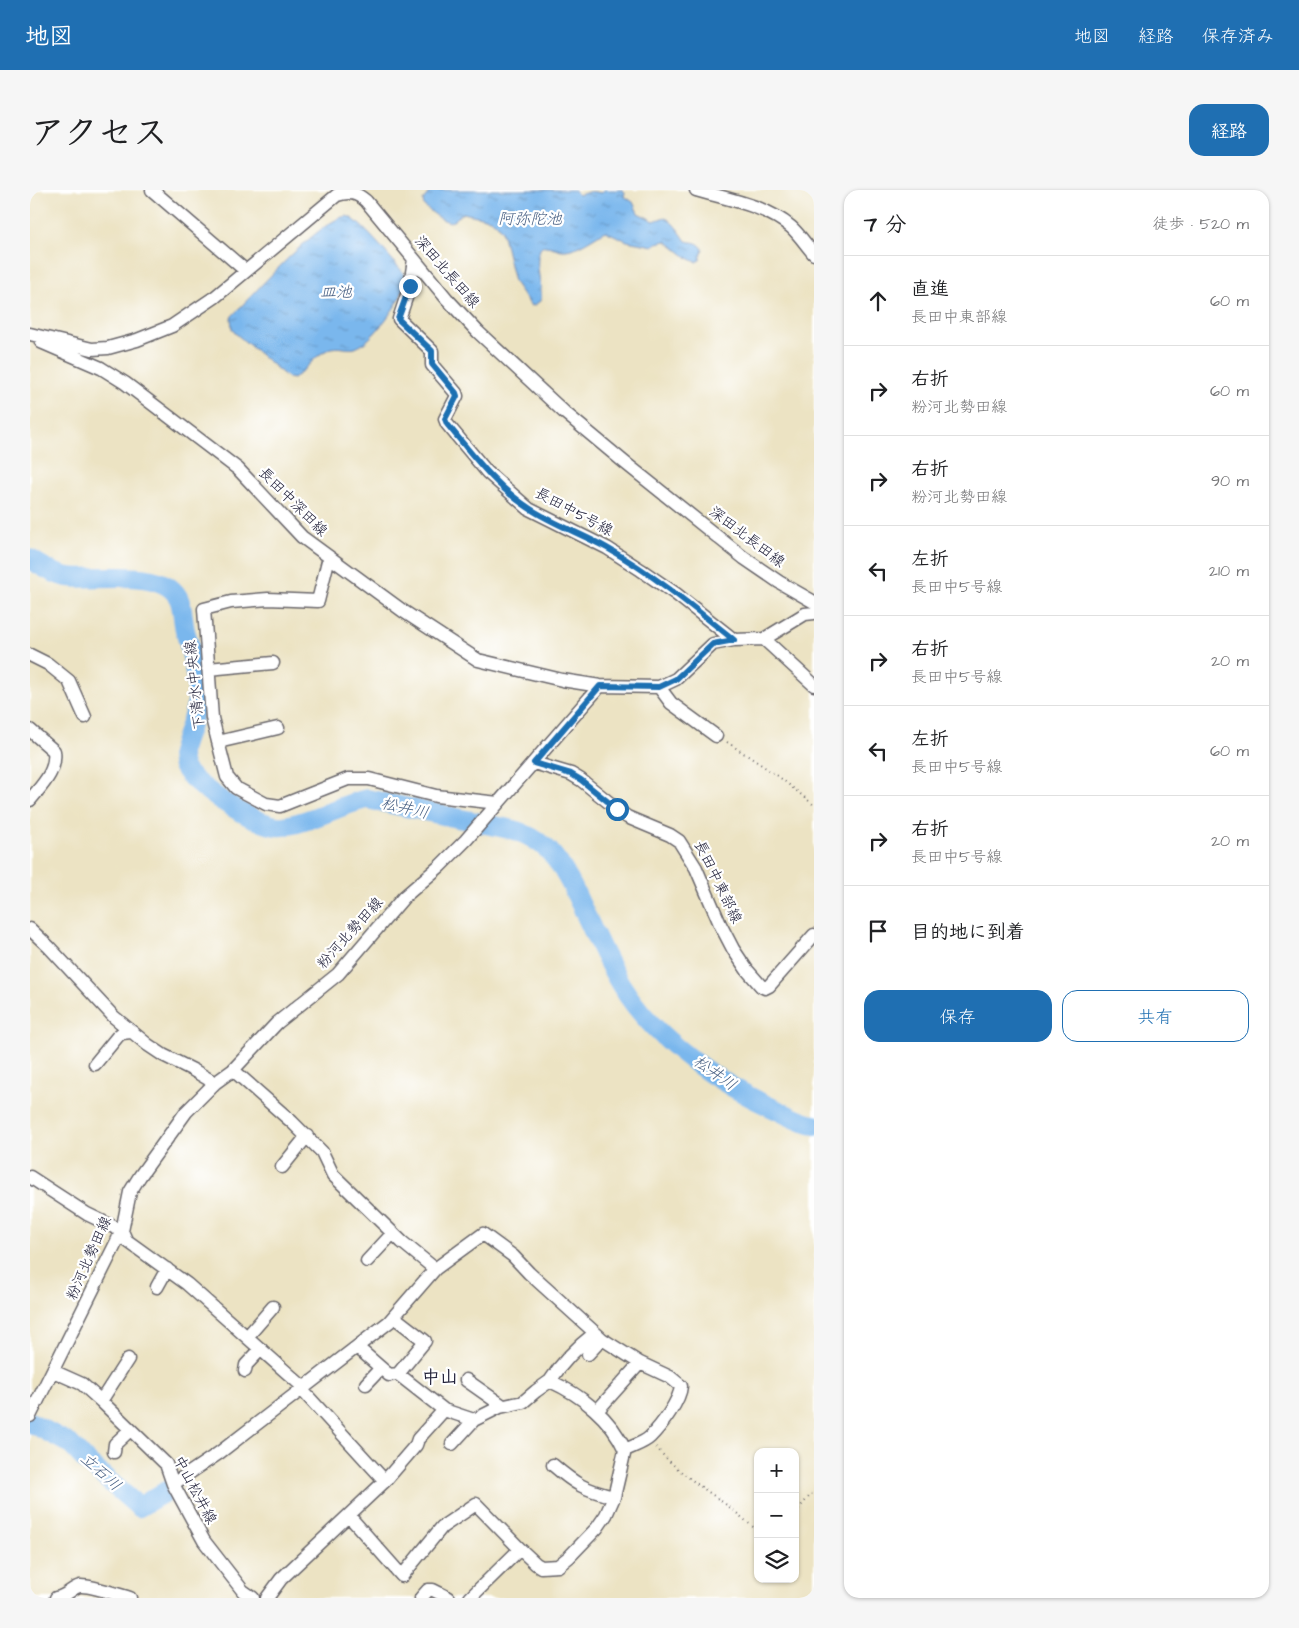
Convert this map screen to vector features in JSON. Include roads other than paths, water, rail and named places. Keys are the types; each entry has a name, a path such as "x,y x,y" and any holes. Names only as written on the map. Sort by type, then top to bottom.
{"street":[{"path":"152,190 246,271"},
{"path":"696,190 734,200 771,214 791,227 814,254"},
{"name":"深田北長田線","path":"30,335 92,349 108,348 137,340 172,326 215,297 328,202 347,191 353,192 366,201 447,299 478,332 564,412 744,558 779,582 814,602"},
{"name":"長田中5号線","path":"414,259 410,286 398,319 432,351 432,364 456,393 457,396 445,419 471,453 487,472 529,508 607,548 676,594 734,640"},
{"name":"長田中深田線","path":"30,335 43,343 101,368 125,383 238,470 302,537 403,611 478,660 562,680 600,686"},
{"name":"下清水中央線","path":"329,558 318,601 268,599 231,602 204,609 212,718 227,777 236,788 266,804 280,806 348,780 369,779 436,796 496,806"},
{"path":"600,686 659,687 676,679 713,644 734,640 764,639 805,614 814,613"},
{"path":"764,639 814,684"},
{"path":"30,655 48,664 69,681 85,717"},
{"path":"208,669 273,664"},
{"name":"粉河北勢田線","path":"30,1416 122,1231 130,1192 186,1112 215,1083 232,1070 277,1023 338,974 404,897 440,866 466,840 600,686"},
{"path":"659,687 671,703 716,736"},
{"path":"218,742 278,728"},
{"path":"30,730 54,751 55,759 48,778 30,800"},
{"name":"長田中東部線","path":"534,763 571,774 627,817 670,835 679,841 696,868 733,949 747,970 761,986 765,988 769,986 814,935"},
{"path":"30,929 49,946 114,1017 131,1032 163,1055 215,1083"},
{"path":"94,1064 118,1036 122,1033 131,1032"},
{"path":"232,1070 306,1136 322,1152 333,1174 393,1233 435,1270"},
{"path":"282,1167 306,1136"},
{"path":"30,1176 87,1214 122,1231 126,1240 187,1284 302,1386 302,1390 385,1481"},
{"path":"367,1261 393,1233"},
{"path":"174,1484 219,1453 356,1347 394,1316 435,1270 483,1234 513,1256 598,1336 640,1363 670,1377 681,1386 680,1394 668,1414 649,1438 625,1450"},
{"path":"157,1287 166,1269"},
{"path":"247,1337 273,1307"},
{"path":"356,1347 389,1375 398,1374 425,1342 394,1316"},
{"path":"588,1354 598,1336"},
{"path":"452,1444 474,1420 502,1406 523,1402 550,1381 558,1368 581,1344 598,1336"},
{"path":"245,1371 246,1365 261,1349"},
{"path":"101,1401 128,1360"},
{"path":"597,1411 640,1363"},
{"path":"366,1384 381,1368"},
{"name":"中山松井線","path":"53,1371 82,1384 166,1464 174,1484 204,1541 243,1591 253,1598"},
{"path":"398,1374 444,1410 474,1420"},
{"path":"466,1380 502,1406"},
{"path":"349,1516 402,1576 442,1527 476,1504 536,1564 541,1567 558,1566 596,1528 606,1515 614,1497 625,1450 622,1443 597,1411 566,1389 550,1381"},
{"path":"267,1598 281,1579 385,1481 444,1410"},
{"path":"114,1452 115,1444 130,1430"},
{"path":"553,1465 580,1486 614,1497"},
{"path":"470,1598 520,1549"},
{"path":"56,1598 68,1594 74,1588 85,1586 130,1598"},
{"path":"421,1598 428,1590 433,1590 449,1598"}],"water":[{"name":"阿弥陀池","path":"431,190 575,190 578,195 591,192 601,193 604,190 623,190 624,196 633,202 638,213 654,221 665,217 674,225 686,241 697,243 703,249 700,260 696,262 666,241 653,246 627,241 605,231 571,249 563,250 542,246 538,258 541,300 531,306 514,282 502,231 496,223 490,219 463,213 450,222 442,219 424,206 423,200"},
{"name":"皿池","path":"346,216 358,223 402,271 406,277 402,294 373,335 361,345 355,348 336,347 329,349 319,355 293,379 288,378 235,333 232,329 231,317 303,244 334,221"}],"waterway":[{"name":"松井川","path":"30,559 53,572 68,577 127,577 157,581 169,587 178,597 197,687 197,702 181,753 185,769 204,788 232,807 261,822 274,826 295,824 367,799 514,830 531,837 546,848 561,867 615,975 635,1006 652,1025 691,1059 734,1088 792,1117 814,1125"},
{"name":"立石川","path":"30,1422 70,1444 86,1461 139,1507 170,1489"}],"district":[{"name":"中山","path":"440,1377"}]}
